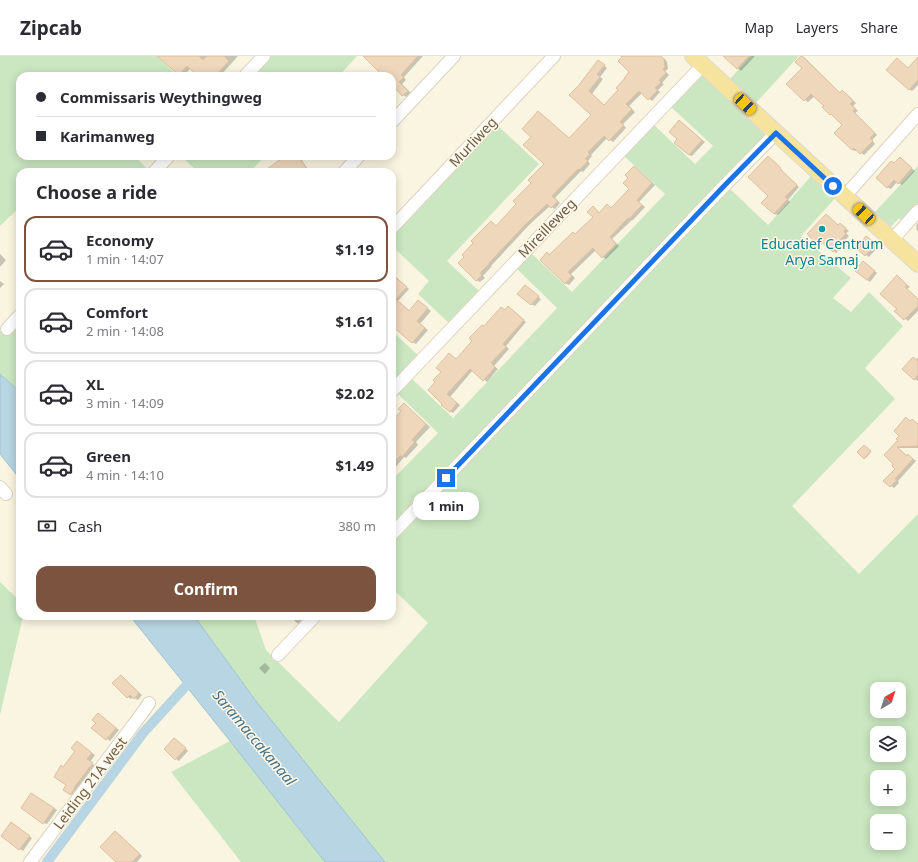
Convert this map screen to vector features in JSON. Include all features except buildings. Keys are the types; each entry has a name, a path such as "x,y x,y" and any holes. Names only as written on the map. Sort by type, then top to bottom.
{"main road":[{"path":"698,60 918,264"}],"street":[{"path":"249,72 264,56"},
{"path":"396,118 454,56"},
{"name":"Murliweg","path":"396,224 554,56"},
{"name":"Mireilleweg","path":"396,387 698,60"},
{"path":"845,196 918,114"},
{"path":"396,530 776,133"},
{"path":"158,168 165,160"},
{"path":"348,168 355,160"},
{"path":"892,240 918,211"},
{"path":"7,329 16,319"},
{"path":"278,655 311,620"},
{"name":"Leiding 21A west","path":"30,862 149,703"}],"green space":[{"path":"0,56 159,56 158,57 174,72 16,72 16,160 138,160 147,168 16,168 16,211 0,226"},
{"path":"268,56 357,56 343,72 254,72"},
{"path":"751,56 799,56 754,105 728,81"},
{"path":"704,74 768,133 396,526 396,476 438,433 397,393 411,378 453,418 557,308 515,267 530,252 572,292 665,194 623,155 653,124 695,164 713,146 670,106 700,75"},
{"path":"497,125 539,164 447,261 480,292 450,324 418,294 429,281 396,250 396,231"},
{"path":"185,160 261,160 254,168 194,168"},
{"path":"918,166 918,213 906,225 899,218 888,230 872,215"},
{"path":"813,174 837,196 801,236 851,278 833,298 851,312 869,292 903,326 865,368 895,399 792,506 859,574 918,514 918,862 385,862 256,701 197,620 255,620 266,650 339,722 428,623 396,592 396,534 727,186 768,225"},
{"path":"16,322 16,388 0,374 0,332"},
{"path":"396,335 420,357 396,381"},
{"path":"0,582 16,597 16,620 22,620 0,715"},
{"path":"230,741 325,862 241,862 171,772"}],"water":[{"path":"0,374 16,388 16,474 0,454"},
{"name":"Saramaccakanaal","path":"133,620 197,620 256,701 385,862 325,862"}],"waterway":[{"path":"47,862 143,733 195,676"}],"place":[{"name":"Educatief Centrum Arya Samaj","path":"822,229"}],"route":[{"path":"446,478 776,133 833,186"}]}
